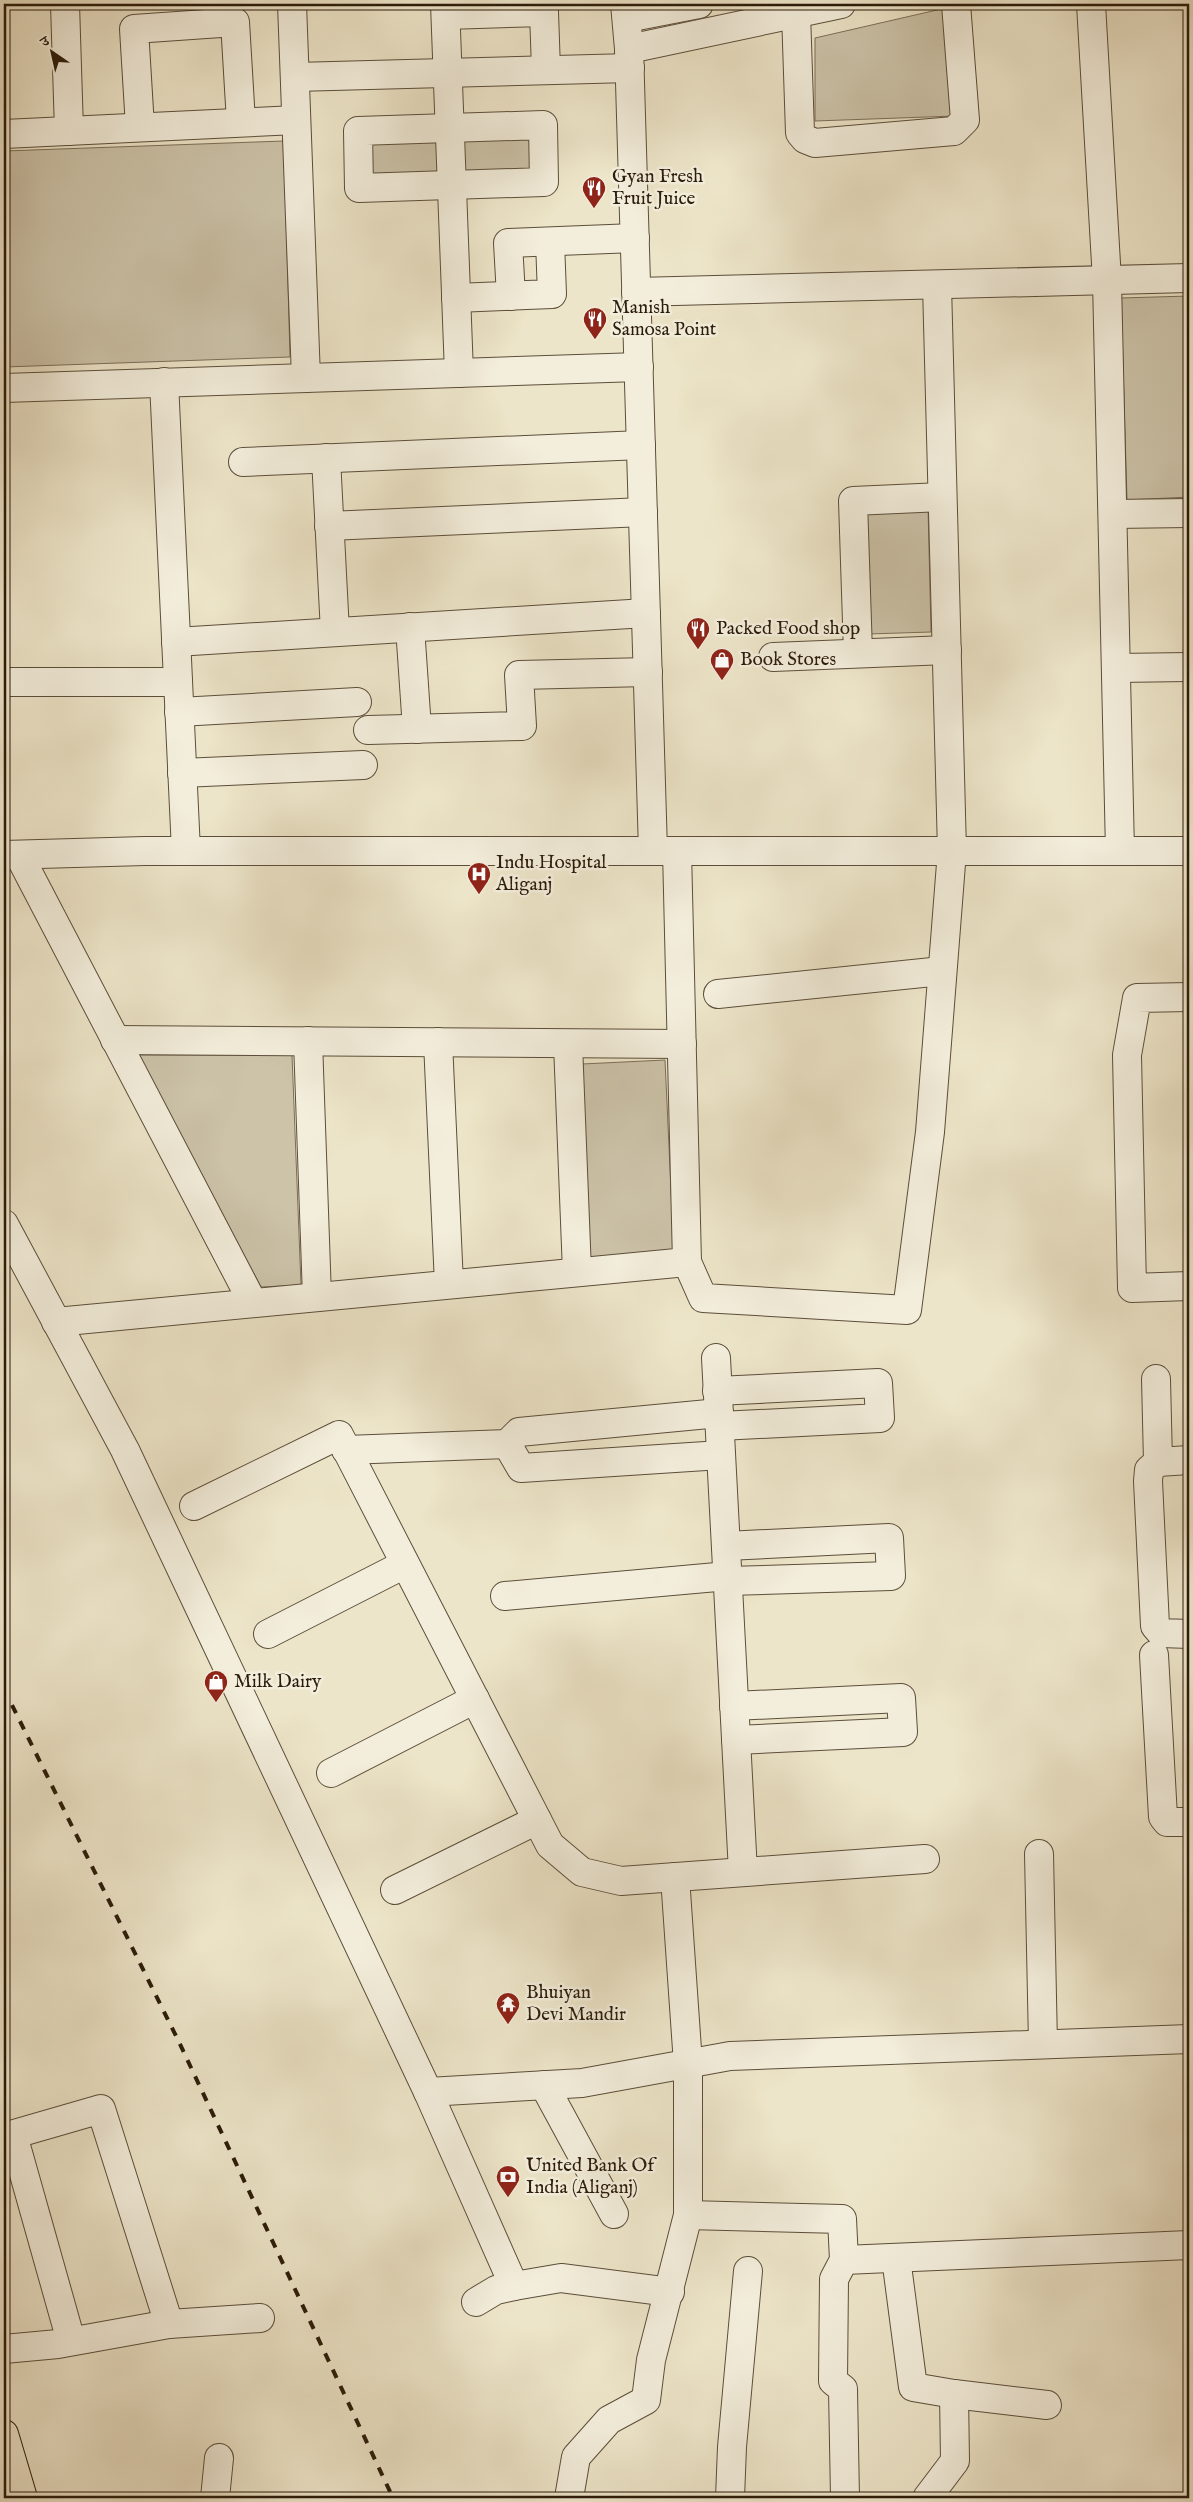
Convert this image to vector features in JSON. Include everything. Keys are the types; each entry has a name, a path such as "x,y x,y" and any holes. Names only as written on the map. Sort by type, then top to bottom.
{"main road":[{"path":"4,2434 23,2498"}],"street":[{"path":"65,4 69,131"},
{"path":"292,4 306,378"},
{"path":"699,4 639,10 635,238 648,672 682,1044 687,1262 703,1298 907,1310 930,1132 952,851 937,285"},
{"path":"294,76 546,70 638,53 796,13 841,4"},
{"path":"796,13 800,133 805,139 815,143 954,131 961,126 965,120 956,4"},
{"path":"1091,4 1107,280 1120,851"},
{"path":"459,372 446,10 544,12 546,70"},
{"path":"140,127 134,29 236,22 241,122"},
{"path":"4,134 296,120"},
{"path":"542,125 544,182 452,185 359,188 358,131 542,125"},
{"path":"511,296 508,243 635,238"},
{"path":"456,298 552,294 550,242"},
{"path":"636,292 1189,278"},
{"path":"4,388 639,367"},
{"path":"164,382 186,851"},
{"path":"244,462 641,445"},
{"path":"326,458 335,632"},
{"path":"858,654 853,501 942,497"},
{"path":"329,526 643,512"},
{"path":"1113,514 1189,513"},
{"path":"176,642 646,613"},
{"path":"410,627 417,729"},
{"path":"773,657 946,650"},
{"path":"1116,668 1189,667"},
{"path":"368,730 522,726 519,675 648,672"},
{"path":"4,682 178,682"},
{"path":"179,712 357,702"},
{"path":"182,773 363,765"},
{"path":"253,1303 115,1040 11,855 186,851 1189,851"},
{"path":"718,994 942,971"},
{"path":"1189,997 1138,998 1127,1055 1132,1288 1189,1286"},
{"path":"115,1040 682,1044"},
{"path":"308,1042 317,1297"},
{"path":"438,1042 449,1284"},
{"path":"568,1044 577,1272"},
{"path":"4,1224 125,1450 428,2092 514,2286"},
{"path":"56,1322 687,1262"},
{"path":"716,1358 743,1872"},
{"path":"1156,1380 1158,1462"},
{"path":"346,1450 507,1444 519,1432 719,1410 878,1383 880,1418 719,1410"},
{"path":"194,1506 339,1435 550,1844 582,1872 621,1881 925,1859"},
{"path":"507,1444 521,1468 721,1456"},
{"path":"1189,1460 1158,1462 1149,1470 1148,1481 1155,1626 1161,1634 1189,1634"},
{"path":"504,1596 728,1578 892,1576 889,1538 726,1546"},
{"path":"268,1634 405,1564"},
{"path":"1154,1655 1163,1817 1167,1822 1189,1822"},
{"path":"734,1706 902,1698 903,1732 736,1740"},
{"path":"331,1773 475,1699"},
{"path":"395,1890 537,1820"},
{"path":"1039,1854 1043,2044"},
{"path":"569,2498 576,2456 609,2420 646,2400 651,2360 670,2292 688,2214 688,2064 675,1877"},
{"path":"428,2092 582,2083 730,2056 1189,2039"},
{"path":"544,2085 614,2214"},
{"path":"71,2341 8,2136 102,2109 169,2324"},
{"path":"688,2214 842,2219 844,2260 834,2280 833,2381 843,2389 845,2498"},
{"path":"844,2260 1189,2245"},
{"path":"896,2258 913,2387 954,2394 1047,2404"},
{"path":"730,2498 732,2447 748,2271"},
{"path":"476,2302 496,2290 561,2278 670,2292"},
{"path":"4,2349 71,2341 169,2324 260,2318"},
{"path":"927,2498 955,2461 954,2394"},
{"path":"215,2498 219,2458"}],"shaded area":[{"path":"950,7 955,116 815,121 815,38"},
{"path":"538,131 539,176 462,179 460,135"},
{"path":"441,133 443,178 365,181 364,136"},
{"path":"284,141 290,357 4,367 4,151"},
{"path":"1189,296 1189,497 1127,500 1121,298"},
{"path":"928,507 931,632 868,634 865,508"},
{"path":"139,1055 292,1055 301,1285 261,1287"},
{"path":"665,1060 674,1255 590,1259 582,1064"}],"railway":[{"path":"4,1689 179,2042 393,2498"}],"place":[{"name":"Gyan Fresh Fruit Juice","path":"594,209"},
{"name":"Manish Samosa Point","path":"595,340"},
{"name":"Packed Food shop","path":"698,650"},
{"name":"Book Stores","path":"722,681"},
{"name":"Indu Hospital Aliganj","path":"479,895"},
{"name":"Milk Dairy","path":"216,1703"},
{"name":"Bhuiyan Devi Mandir","path":"508,2025"},
{"name":"United Bank Of India (Aliganj)","path":"508,2198"}]}
